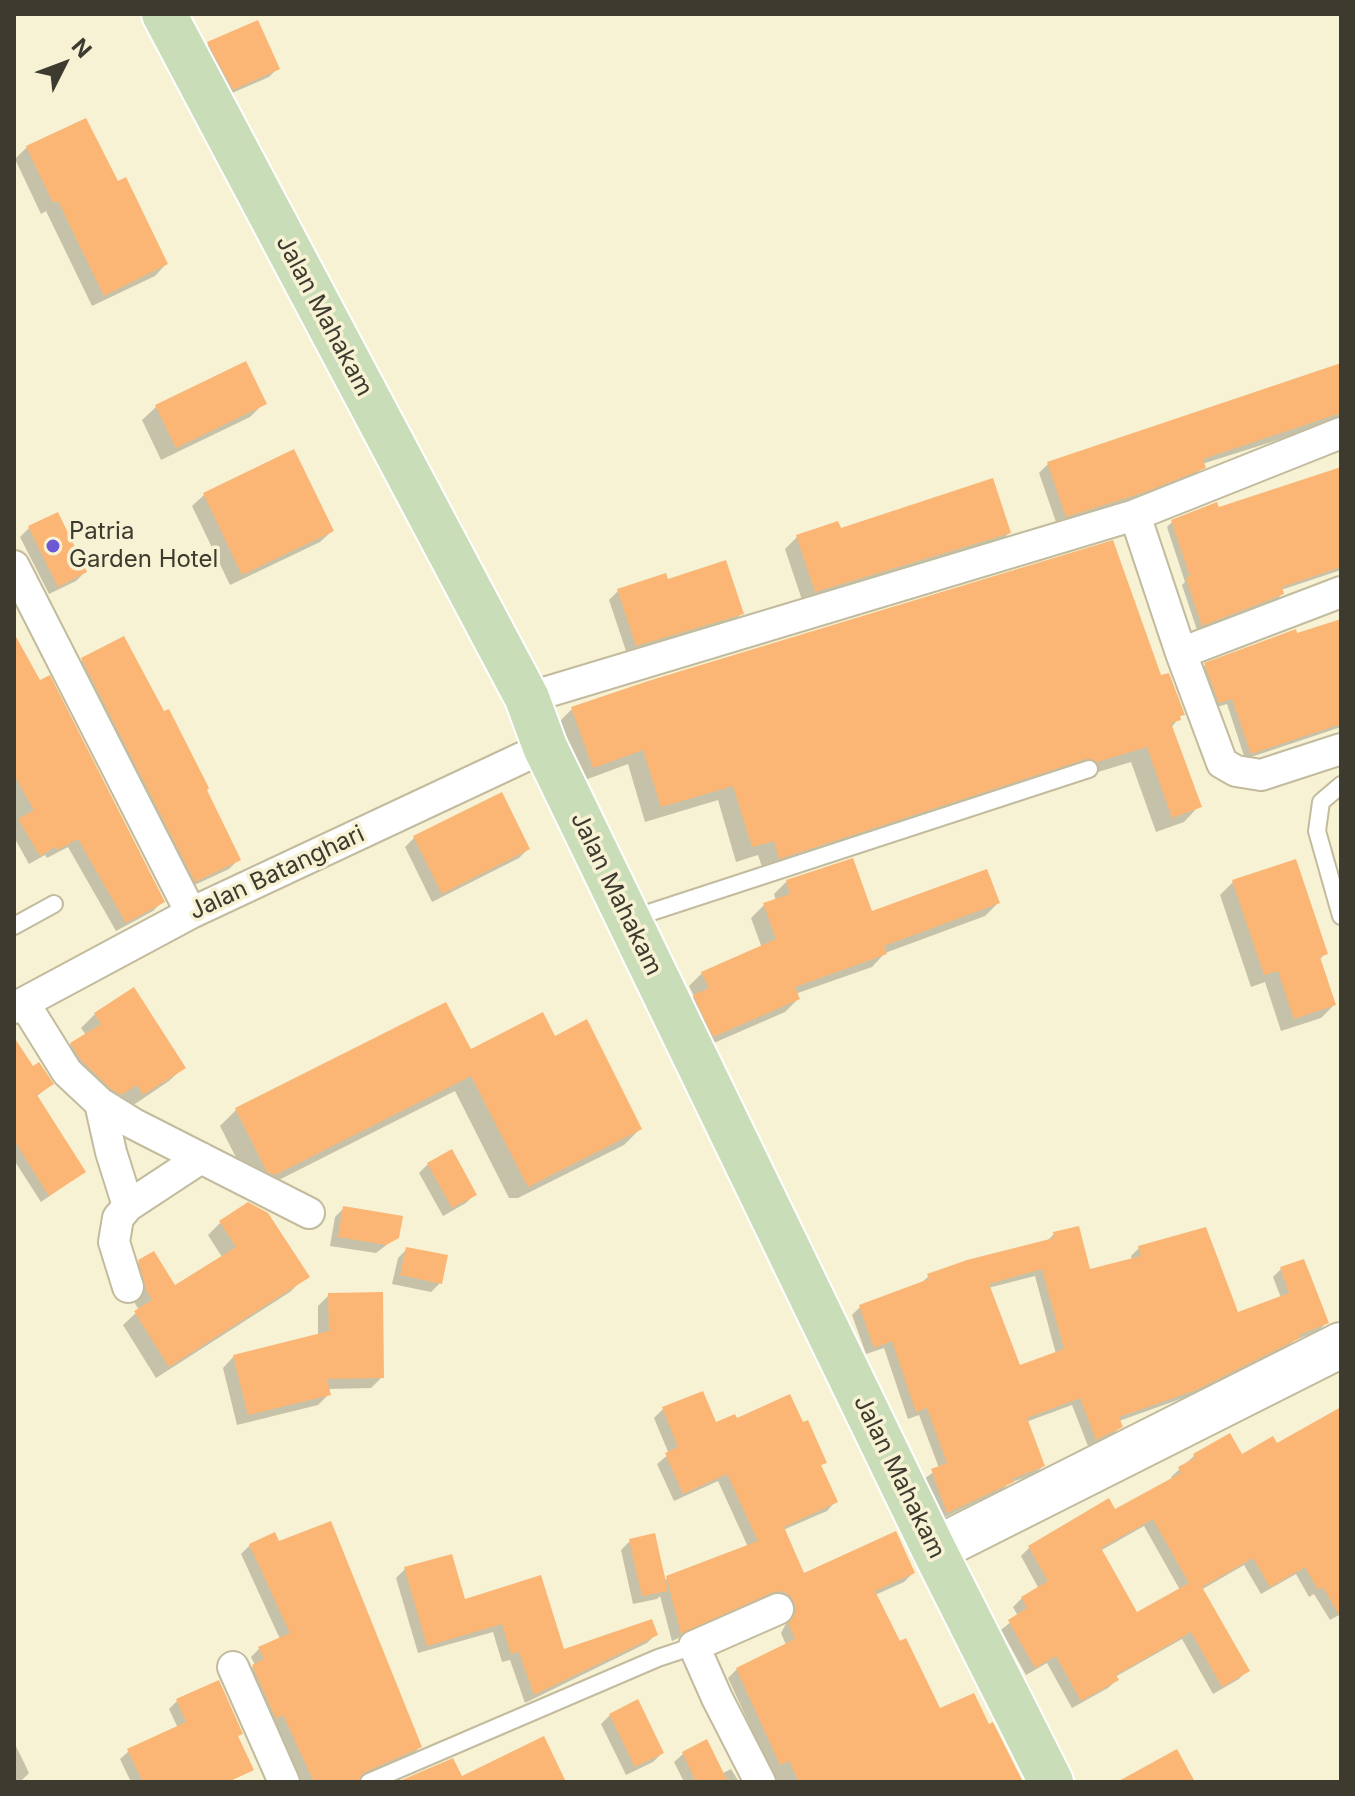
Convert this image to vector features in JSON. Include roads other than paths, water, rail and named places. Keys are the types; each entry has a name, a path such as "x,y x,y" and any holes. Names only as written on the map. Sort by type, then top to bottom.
{"main road":[{"name":"Jalan Mahakam","path":"164,14 527,698 545,747 628,920 934,1550 1051,1782"}],"street":[{"path":"527,698 1135,515 1341,433"},
{"path":"1135,515 1222,763 1236,771 1261,775 1341,749"},
{"path":"14,566 191,913"},
{"path":"1181,653 1341,592"},
{"name":"Jalan Batanghari","path":"17,999 191,913 545,747"},
{"path":"17,999 67,1072 100,1103 134,1124 309,1213"},
{"path":"100,1103 128,1206"},
{"path":"128,1287 114,1242 118,1218 128,1206 201,1158"},
{"path":"934,1550 1341,1345"},
{"path":"760,1782 694,1646 778,1609"},
{"path":"233,1667 284,1782"}],"lane":[{"path":"628,920 1089,769"},
{"path":"1341,785 1321,802 1317,831 1341,916"},
{"path":"14,926 54,904"},
{"path":"369,1782 658,1658 694,1646"}],"place":[{"name":"Patria Garden Hotel","path":"53,546"}]}
